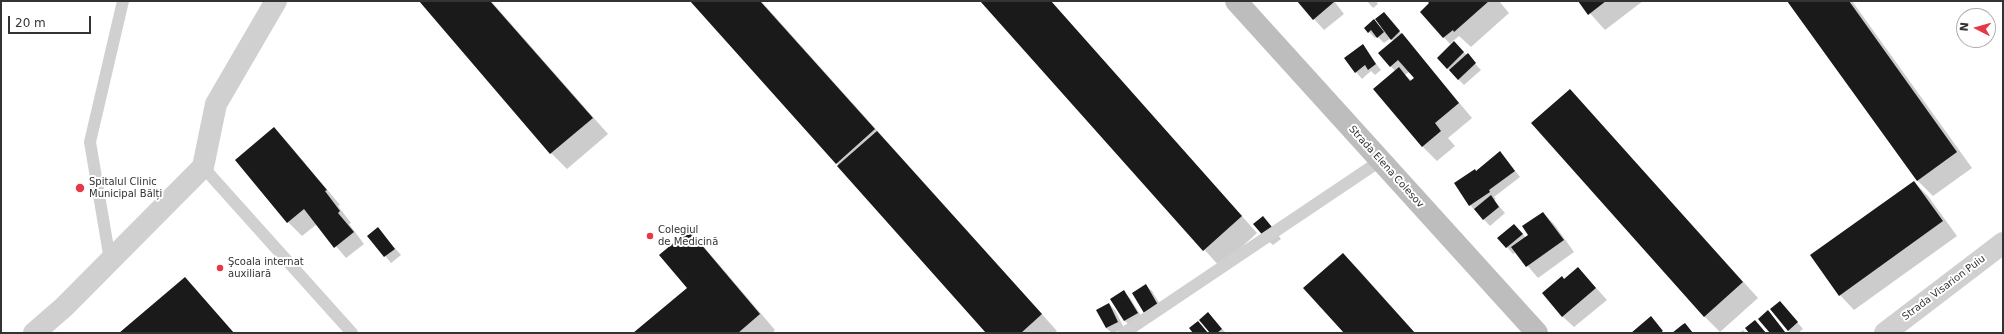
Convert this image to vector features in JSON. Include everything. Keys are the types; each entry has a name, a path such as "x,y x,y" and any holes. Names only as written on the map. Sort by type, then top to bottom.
{"street":[{"path":"34,333 64,307 203,167 216,104 276,1"},
{"name":"Strada Elena Colesov","path":"1236,1 1536,333"},
{"name":"Strada Visarion Puiu","path":"1885,333 2003,243"}],"lane":[{"path":"110,260 90,142 123,1"},
{"path":"1124,333 1380,161"},
{"path":"203,167 352,333"}],"building":[{"path":"419,1 490,1 593,118 550,154"},
{"path":"690,1 760,1 875,129 836,164"},
{"path":"980,1 1051,1 1242,216 1203,251"},
{"path":"1297,1 1333,1 1334,2 1313,20"},
{"path":"1427,1 1489,1 1454,32 1453,30 1443,38 1420,12 1429,3"},
{"path":"1578,1 1606,1 1588,15"},
{"path":"1787,1 1849,1 1957,152 1917,181"},
{"path":"1384,12 1400,31 1391,40 1375,19"},
{"path":"1374,19 1384,32 1377,38 1371,30 1368,33 1364,28"},
{"path":"1402,33 1459,103 1435,123 1441,131 1422,147 1373,89 1399,67 1410,81 1414,78 1398,60 1390,67 1378,53"},
{"path":"1454,41 1464,52 1447,69 1437,58"},
{"path":"1363,44 1376,64 1368,70 1365,65 1355,73 1344,58"},
{"path":"1468,53 1476,63 1458,80 1449,70"},
{"path":"1570,89 1743,282 1704,317 1531,123"},
{"path":"274,127 327,190 325,191 340,211 338,213 354,232 334,248 304,209 287,223 235,160"},
{"path":"877,131 1042,314 1021,333 986,333 837,166"},
{"path":"1500,151 1515,171 1489,190 1490,192 1469,206 1454,183 1475,169 1476,171"},
{"path":"1914,181 1943,221 1839,296 1810,255"},
{"path":"1491,195 1499,207 1483,220 1474,209"},
{"path":"1543,212 1564,240 1526,267 1511,247 1528,235 1522,226"},
{"path":"1263,216 1276,232 1266,239 1253,224"},
{"path":"1514,224 1523,234 1506,248 1497,238"},
{"path":"378,227 395,249 384,257 367,236"},
{"path":"689,230 760,314 738,333 633,333 687,288 659,255"},
{"path":"1343,253 1415,333 1344,333 1303,288"},
{"path":"1578,267 1596,288 1562,317 1542,293 1562,276 1564,279"},
{"path":"185,277 234,333 119,333"},
{"path":"1146,284 1158,305 1144,313 1132,293"},
{"path":"1124,290 1138,313 1124,321 1110,299"},
{"path":"1780,301 1798,322 1788,331 1770,309"},
{"path":"1109,303 1118,322 1106,328 1096,310"},
{"path":"1768,310 1785,332 1784,333 1770,333 1758,319"},
{"path":"1208,312 1222,329 1217,333 1210,333 1199,320"},
{"path":"1651,316 1663,331 1660,333 1631,333"},
{"path":"1755,320 1766,333 1749,333 1745,328"},
{"path":"1198,321 1208,333 1193,333 1189,328"},
{"path":"1685,323 1693,333 1672,333 1682,325"}],"place":[{"name":"Spitalul Clinic Municipal Bălți","path":"80,188"},
{"name":"Colegiul de Medicină","path":"650,236"},
{"name":"Şcoala internat auxiliară","path":"220,268"}]}
